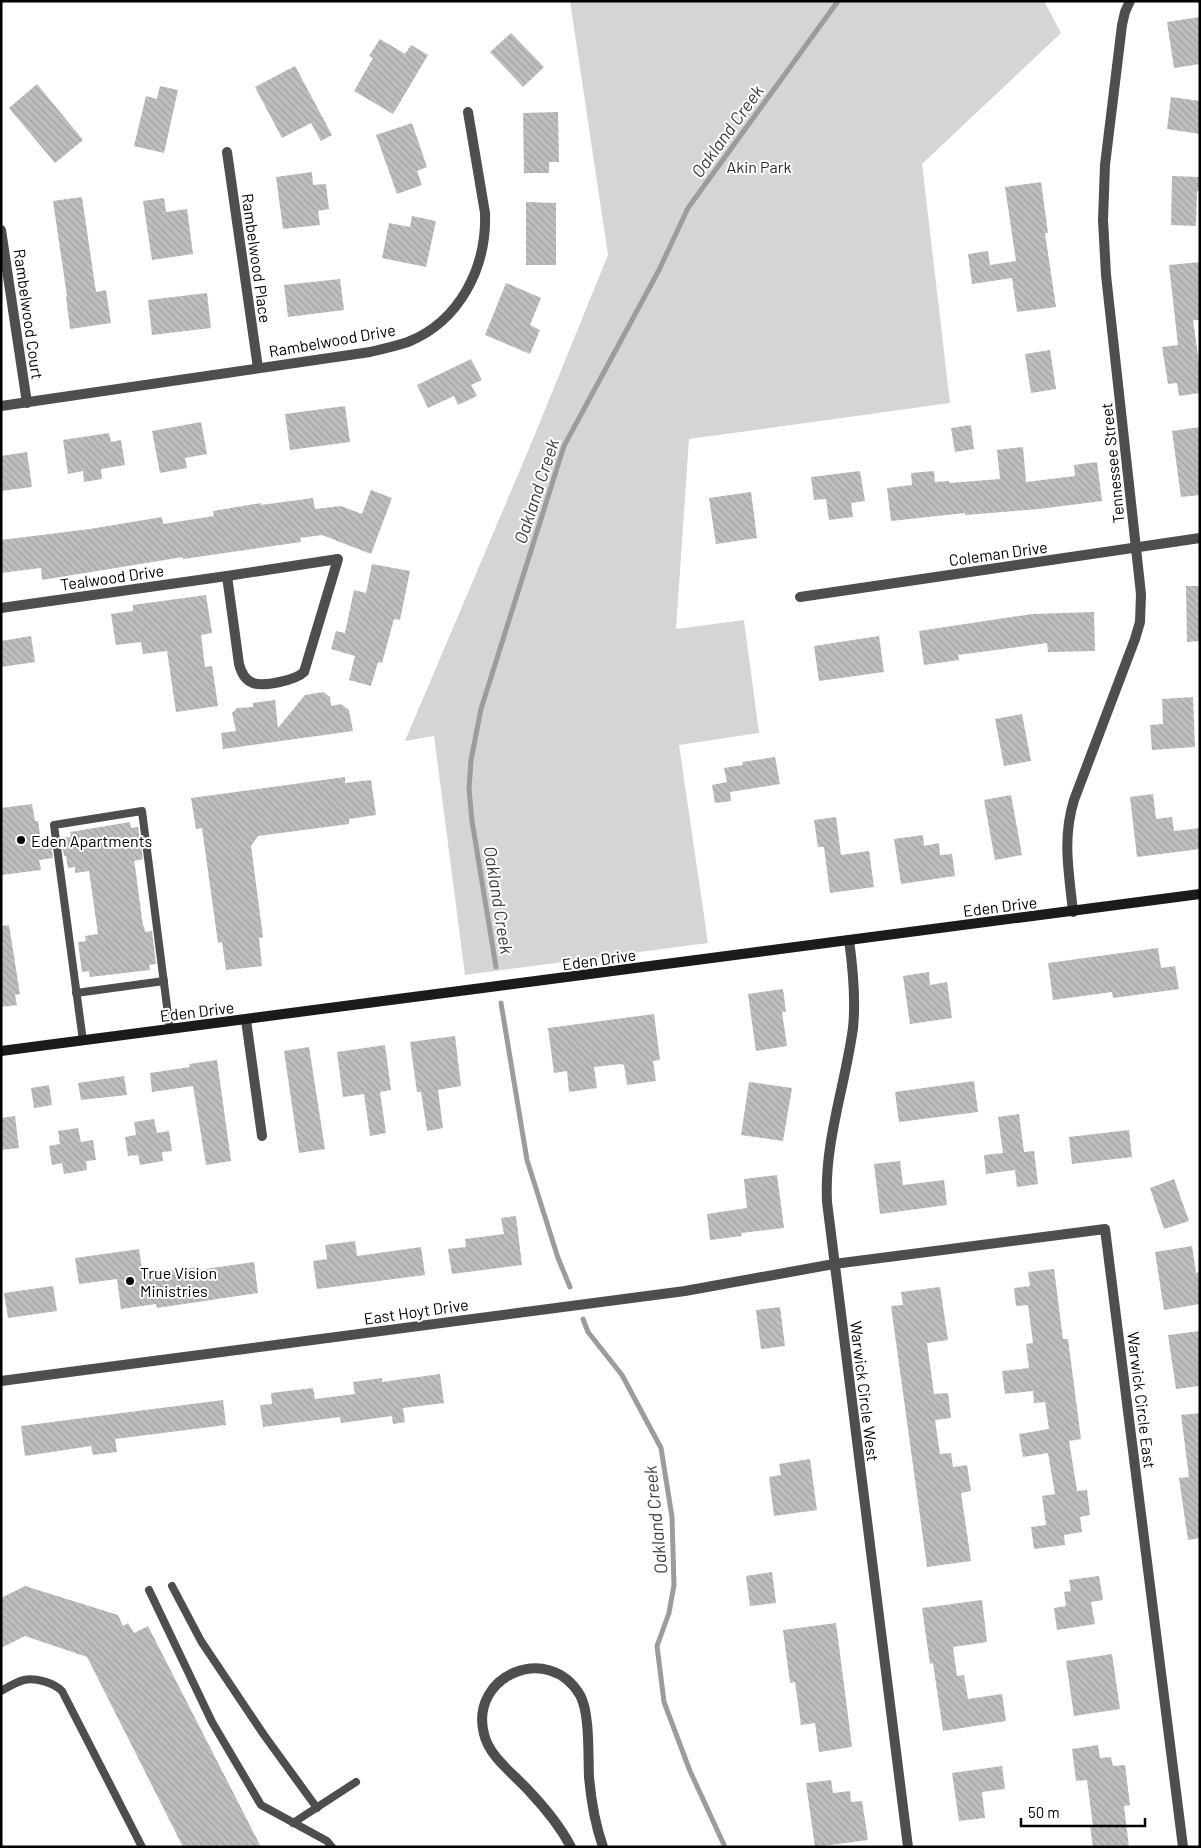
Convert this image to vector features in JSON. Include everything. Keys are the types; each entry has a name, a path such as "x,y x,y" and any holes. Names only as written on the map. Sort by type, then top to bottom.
{"street":[{"name":"Tennessee Street","path":"1074,912 1067,850 1067,824 1074,800 1138,631 1141,605 1137,548 1106,275 1103,220 1105,165 1123,18 1130,1"},
{"name":"Rambelwood Drive","path":"1,406 370,352 402,344 431,329 458,303 476,271 485,229 485,214 468,112"},
{"name":"Rambelwood Place","path":"227,152 258,368"},
{"name":"Rambelwood Court","path":"1,230 27,403"},
{"name":"Coleman Drive","path":"800,597 1200,538"},
{"name":"Tealwood Drive","path":"1,608 338,559 308,662 304,672 299,676 290,680 258,684 252,682 244,675 239,664 227,576"},
{"name":"Eden Drive","path":"1,1052 1200,894"},
{"name":"Warwick Circle West","path":"849,940 854,983 853,1026 832,1128 827,1179 827,1202 908,1847"},
{"path":"246,1020 262,1136"},
{"name":"Warwick Circle East","path":"834,1264 1105,1229 1183,1847"},
{"name":"East Hoyt Drive","path":"1,1381 685,1291 834,1264"},
{"path":"571,1847 552,1818 492,1752 484,1736 482,1716 484,1702 490,1692 506,1677 527,1668 539,1668 559,1674 576,1688 584,1704 591,1793 603,1847"}],"lane":[{"path":"82,1041 54,825 142,811 170,1030"},
{"path":"76,992 164,981"},
{"path":"172,1586 201,1641 317,1808"},
{"path":"149,1590 212,1722 261,1805 326,1841 332,1847"},
{"path":"1,1691 27,1679 54,1685 62,1691 142,1847"},
{"path":"293,1823 356,1782"}],"green space":[{"name":"Akin Park","path":"570,1 1044,1 1061,33 922,164 950,403 689,439 676,629 744,620 759,733 679,745 708,943 465,975 434,736 405,741 531,444 608,255"}],"building":[{"path":"1200,17 1200,64 1174,68 1167,22"},
{"path":"511,33 544,67 523,87 490,52"},
{"path":"380,39 405,54 411,45 428,55 393,114 354,91 373,58 369,56"},
{"path":"295,66 332,135 321,141 311,123 282,138 255,87"},
{"path":"37,84 83,140 55,163 9,108"},
{"path":"160,86 178,90 164,153 134,146 146,96 157,99"},
{"path":"1171,97 1200,101 1200,134 1167,129"},
{"path":"558,112 559,162 549,162 549,173 524,173 523,113"},
{"path":"412,123 427,167 417,171 422,185 397,194 376,135"},
{"path":"312,172 313,185 326,184 329,209 318,211 320,225 283,229 276,177"},
{"path":"1172,176 1200,177 1200,191 1197,191 1196,226 1171,225"},
{"path":"1041,182 1048,233 1045,233 1056,307 1017,312 1012,278 972,284 968,254 988,251 990,265 1016,261 1005,187"},
{"path":"82,197 96,292 106,290 111,323 70,329 53,201"},
{"path":"164,198 166,212 187,209 193,254 152,260 143,201"},
{"path":"526,202 556,203 556,265 526,265"},
{"path":"412,216 436,221 426,267 382,258 389,223 410,227"},
{"path":"1200,262 1200,320 1193,320 1200,370 1200,393 1179,396 1177,383 1168,384 1162,347 1178,345 1169,265"},
{"path":"340,279 344,310 288,317 284,285"},
{"path":"506,283 541,298 530,325 540,330 530,354 485,335"},
{"path":"207,293 211,328 152,335 148,300"},
{"path":"1050,350 1056,389 1031,393 1025,354"},
{"path":"471,359 482,380 471,385 477,396 458,405 454,396 428,408 417,385"},
{"path":"345,406 350,442 290,450 285,414"},
{"path":"201,422 207,454 185,458 187,468 160,473 152,431"},
{"path":"971,425 974,449 955,452 951,428"},
{"path":"1200,427 1200,495 1181,497 1172,431"},
{"path":"109,433 111,442 121,440 125,465 101,469 102,479 84,482 83,471 68,474 63,440"},
{"path":"1023,447 1026,482 1075,476 1074,465 1097,462 1102,501 1039,509 965,515 965,513 891,521 887,488 912,485 911,473 934,471 935,482 949,481 949,483 1000,479 997,450"},
{"path":"27,452 32,487 1,491 1,456"},
{"path":"860,471 865,501 851,503 853,517 829,520 826,499 814,500 811,477"},
{"path":"371,490 392,498 371,554 322,535 300,538 301,542 183,559 183,557 42,580 41,568 1,573 1,540 90,529 162,517 163,524 214,516 213,511 261,503 261,505 313,498 315,509 341,506 362,514"},
{"path":"751,492 757,538 716,544 709,498"},
{"path":"372,564 410,571 400,620 394,619 382,663 378,662 371,686 349,680 355,656 331,649 336,631 345,633 354,590 366,593"},
{"path":"1186,586 1200,586 1200,641 1187,642"},
{"path":"206,595 212,633 201,635 205,667 212,666 218,706 176,712 167,651 143,654 141,642 116,645 111,614 133,611 133,605"},
{"path":"1094,612 1095,651 1048,652 1047,643 958,655 959,660 924,665 919,631 1032,614"},
{"path":"31,636 35,662 1,667 1,641"},
{"path":"879,636 884,672 819,681 814,646"},
{"path":"323,692 330,697 331,706 341,704 349,710 353,731 223,749 221,733 236,731 232,713 237,708 253,707 253,703 275,700 278,728 305,695"},
{"path":"1193,697 1195,747 1152,750 1150,725 1163,724 1162,699"},
{"path":"1022,714 1031,761 1004,766 995,719"},
{"path":"775,757 780,784 730,792 731,801 715,803 712,785 727,782 724,768 743,765 742,762"},
{"path":"345,777 345,783 371,780 376,815 349,819 349,824 258,836 251,846 263,937 259,938 262,966 226,970 222,942 218,943 202,828 196,829 191,798"},
{"path":"1153,794 1156,819 1172,817 1174,831 1200,828 1200,849 1137,857 1130,797"},
{"path":"1011,795 1022,855 995,860 984,800"},
{"name":"Eden Apartments","path":"32,804 35,821 38,821 41,841 50,840 53,858 39,860 41,870 1,875 1,808"},
{"path":"836,817 841,855 869,851 874,887 830,893 824,847 818,847 814,820"},
{"path":"130,822 131,828 138,827 143,859 134,861 143,926 145,932 152,931 156,964 149,965 150,970 90,977 89,971 82,972 78,942 86,941 85,936 98,934 89,871 75,873 75,867 68,868 61,838 71,837 70,832"},
{"path":"923,835 924,846 939,843 940,855 952,854 955,876 901,884 894,839"},
{"path":"9,925 20,994 15,995 17,1005 1,1007 1,926"},
{"path":"1158,948 1161,968 1175,966 1179,989 1113,998 1112,992 1053,1000 1048,963"},
{"path":"929,972 930,985 947,982 952,1018 910,1024 903,976"},
{"path":"783,989 786,1012 782,1012 787,1046 756,1051 748,994"},
{"path":"654,1014 660,1060 653,1061 656,1081 627,1085 624,1065 594,1067 597,1088 569,1092 567,1071 554,1073 548,1028"},
{"path":"455,1036 461,1086 438,1090 443,1128 427,1131 421,1092 417,1092 410,1042"},
{"path":"385,1045 391,1090 380,1092 386,1133 370,1136 364,1094 343,1097 337,1052"},
{"path":"309,1047 325,1149 299,1153 284,1051"},
{"path":"217,1060 231,1161 206,1165 193,1086 152,1092 150,1073 190,1067 189,1064"},
{"path":"124,1076 127,1095 81,1100 78,1083"},
{"path":"974,1081 978,1112 899,1122 895,1092"},
{"path":"749,1082 792,1088 783,1141 741,1135"},
{"path":"49,1085 52,1105 34,1108 31,1088"},
{"path":"1019,1114 1024,1152 1034,1151 1038,1184 1017,1187 1015,1170 986,1174 984,1155 1003,1153 998,1117"},
{"path":"15,1116 19,1148 1,1150 1,1118"},
{"path":"154,1119 157,1133 169,1131 172,1151 162,1152 163,1161 140,1165 138,1155 128,1156 125,1137 136,1135 134,1122"},
{"path":"78,1128 81,1142 93,1140 96,1160 86,1161 87,1170 64,1174 62,1163 52,1165 49,1146 60,1144 58,1131"},
{"path":"1129,1130 1132,1157 1072,1164 1069,1137"},
{"path":"900,1161 903,1185 944,1180 947,1205 880,1214 874,1164"},
{"path":"777,1175 784,1228 741,1233 742,1236 710,1240 707,1214 747,1208 744,1179"},
{"path":"1174,1179 1189,1221 1164,1229 1150,1188"},
{"path":"516,1216 522,1265 452,1274 448,1249 466,1247 465,1239 504,1234 501,1218"},
{"path":"355,1241 357,1256 421,1247 425,1275 317,1289 313,1261 327,1259 325,1245"},
{"path":"1192,1246 1196,1273 1200,1272 1200,1304 1164,1310 1155,1252"},
{"path":"139,1249 143,1274 198,1267 198,1270 254,1262 258,1293 157,1308 156,1304 121,1309 117,1279 79,1284 75,1258"},
{"path":"1054,1269 1063,1339 1068,1339 1081,1439 1069,1441 1077,1491 1087,1490 1090,1515 1080,1517 1082,1532 1064,1535 1065,1545 1034,1549 1031,1527 1046,1525 1042,1496 1055,1494 1048,1453 1023,1457 1019,1434 1049,1429 1045,1402 1034,1403 1033,1391 1005,1394 1002,1371 1029,1368 1026,1344 1033,1343 1028,1305 1016,1306 1014,1288 1030,1286 1028,1272"},
{"path":"53,1286 57,1311 8,1318 4,1293"},
{"path":"940,1287 948,1340 927,1343 934,1394 948,1393 951,1418 935,1420 940,1454 951,1453 953,1467 967,1465 971,1491 961,1493 971,1561 927,1567 891,1306 903,1305 901,1292"},
{"path":"780,1307 785,1346 761,1349 756,1310"},
{"path":"1200,1331 1200,1386 1176,1389 1168,1335"},
{"path":"440,1374 444,1403 403,1408 405,1422 393,1424 392,1416 341,1423 340,1417 263,1427 260,1405 272,1404 271,1393 313,1388 315,1399 355,1394 353,1382 382,1378 382,1382"},
{"path":"223,1400 226,1425 115,1439 117,1452 93,1455 91,1446 25,1456 21,1426"},
{"path":"1200,1413 1200,1538 1188,1540 1179,1478 1189,1477 1181,1415"},
{"path":"810,1459 817,1510 774,1516 769,1477 781,1475 779,1464"},
{"path":"772,1572 776,1603 750,1606 746,1576"},
{"path":"1099,1576 1103,1600 1091,1602 1095,1624 1057,1630 1054,1608 1066,1606 1064,1592 1071,1591 1069,1580"},
{"path":"25,1586 118,1615 123,1626 128,1623 134,1633 148,1626 261,1847 183,1847 87,1657 25,1636 1,1648 1,1598"},
{"path":"982,1600 987,1642 953,1647 957,1676 964,1675 968,1699 1002,1694 1006,1721 943,1731 933,1663 930,1664 922,1608"},
{"path":"836,1623 852,1747 819,1752 815,1723 801,1725 795,1682 790,1683 783,1630"},
{"path":"1112,1654 1120,1709 1074,1716 1066,1661"},
{"path":"1098,1745 1100,1758 1111,1757 1113,1766 1125,1765 1130,1805 1124,1806 1129,1847 1093,1847 1090,1826 1093,1826 1087,1780 1076,1781 1072,1749"},
{"path":"1002,1766 1005,1789 982,1792 985,1818 959,1821 952,1773"},
{"path":"831,1780 833,1793 850,1791 851,1802 862,1801 868,1840 815,1847 806,1783"}],"waterway":[{"name":"Oakland Creek","path":"496,967 472,821 469,789 471,760 481,709 564,446 659,270 688,208 838,1"},
{"name":"Oakland Creek","path":"501,1003 527,1160 558,1258 570,1287"},
{"name":"Oakland Creek","path":"583,1319 588,1332 622,1375 661,1448 672,1517 674,1585 669,1613 657,1646 664,1702 690,1771 725,1847"}],"place":[{"name":"Eden Apartments","path":"21,840"},
{"name":"True Vision Ministries","path":"130,1281"}]}
